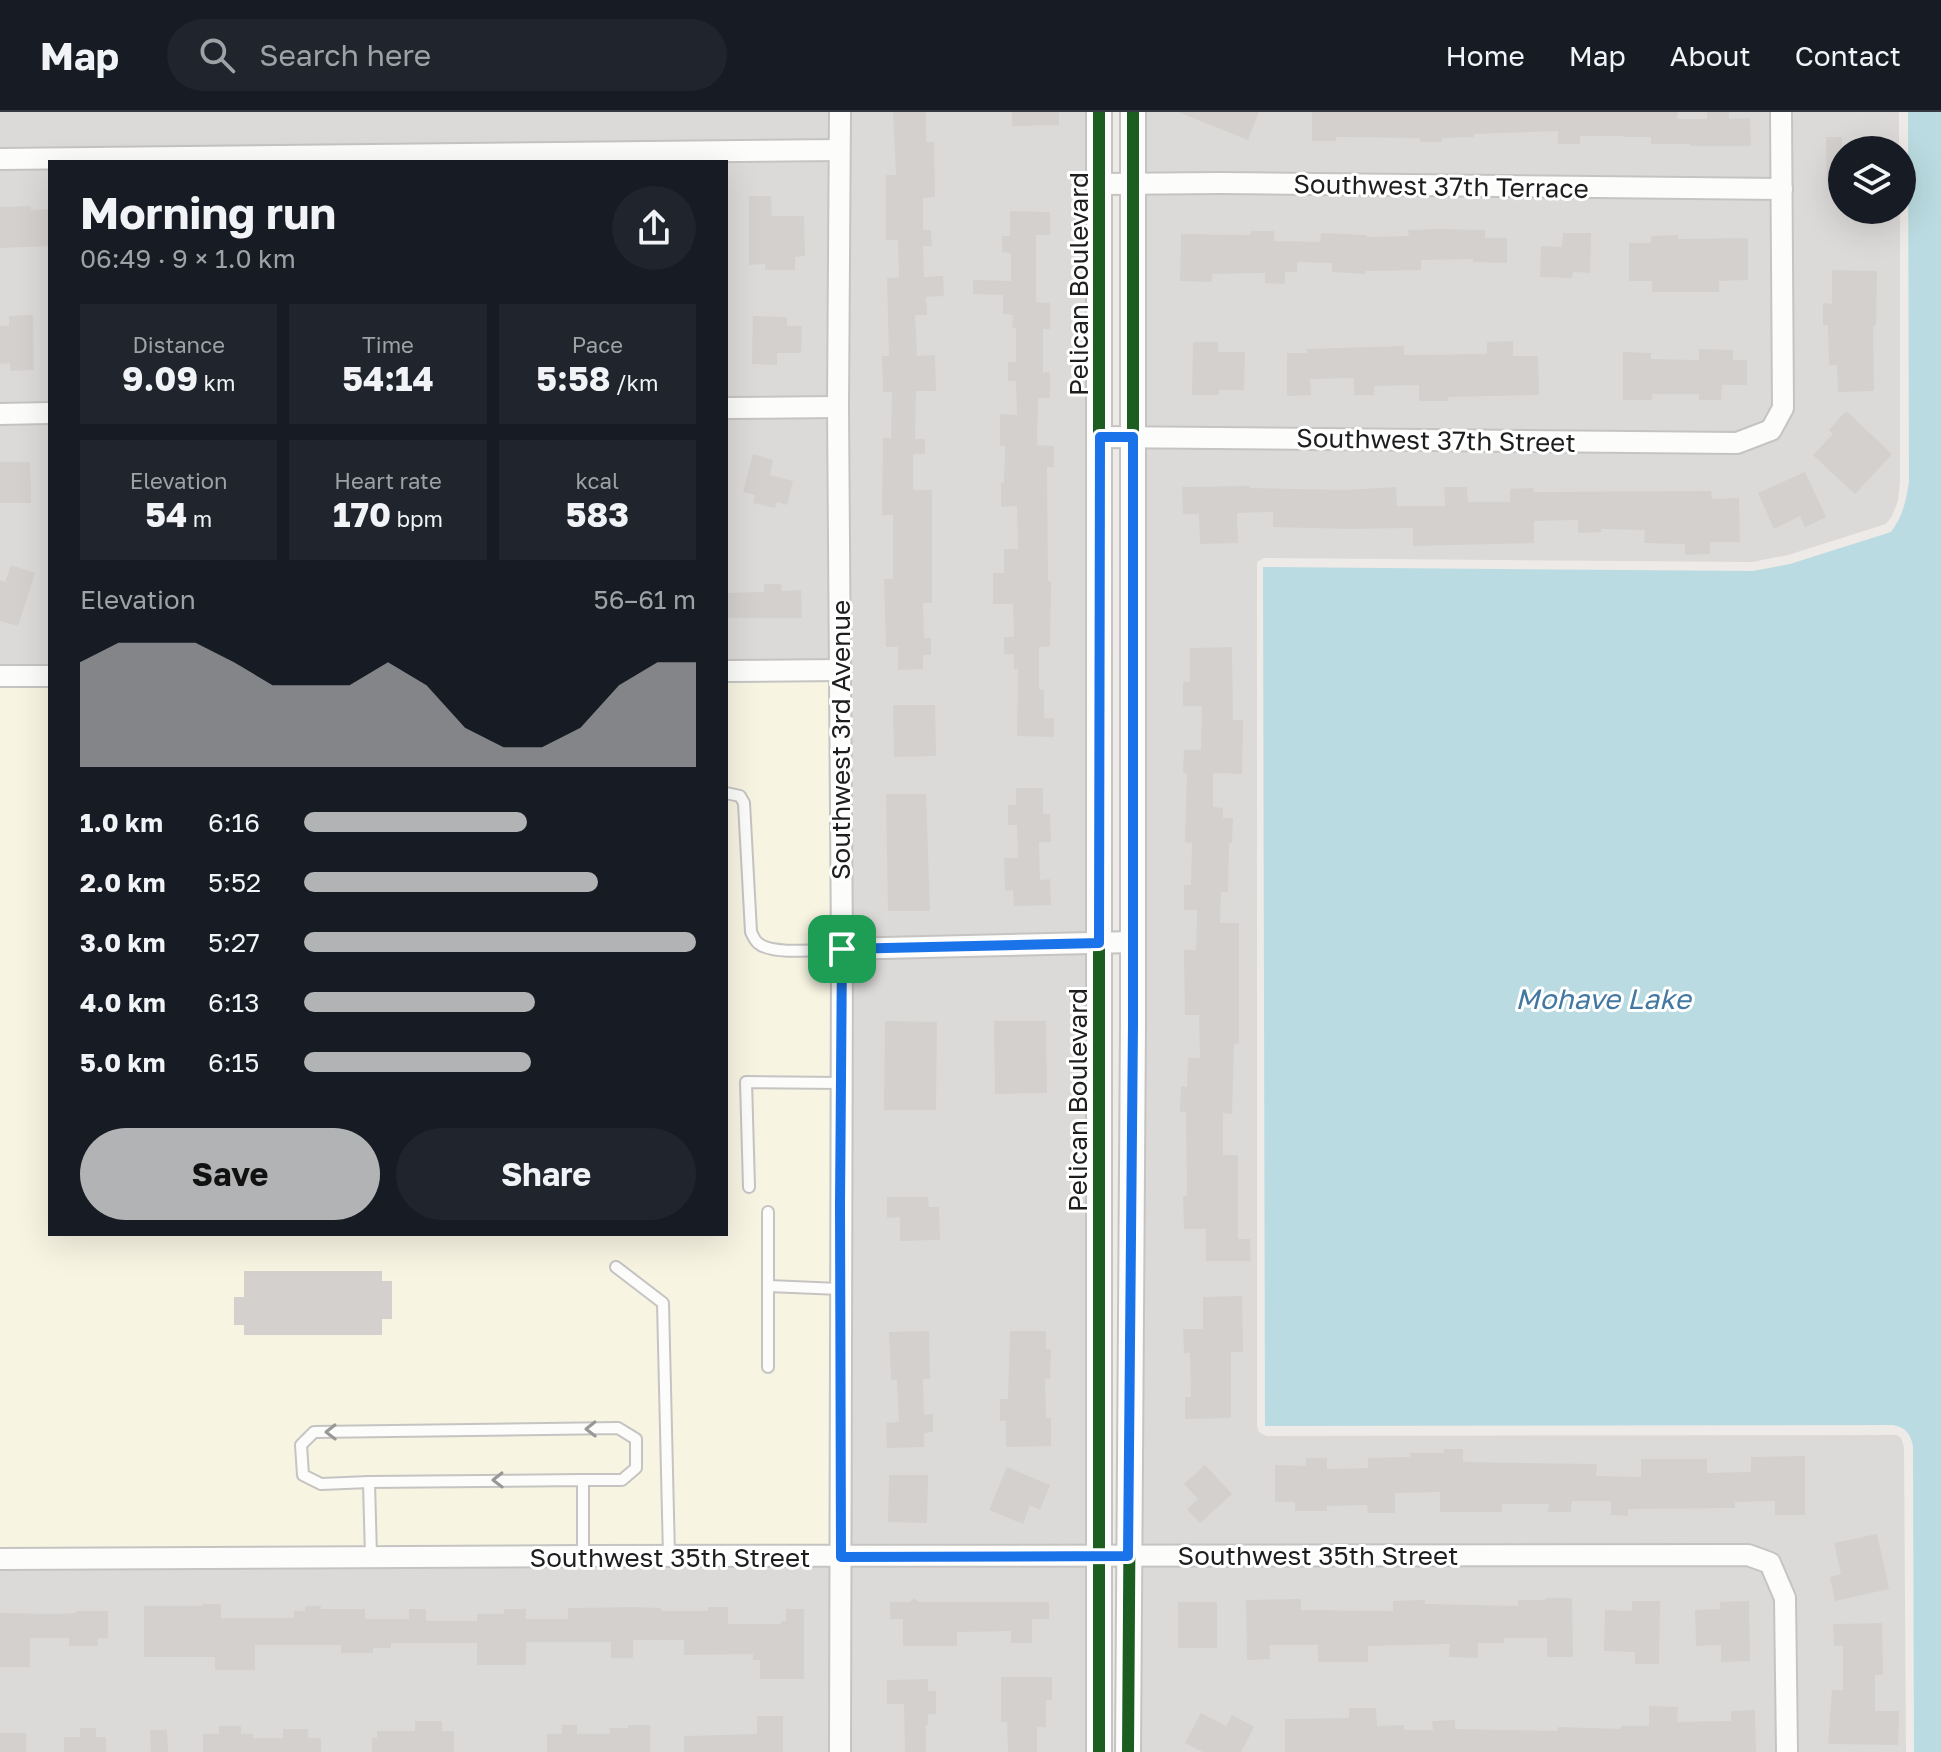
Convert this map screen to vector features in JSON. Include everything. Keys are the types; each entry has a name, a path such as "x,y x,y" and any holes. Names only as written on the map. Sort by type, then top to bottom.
{"street":[{"name":"Southwest 3rd Avenue","path":"840,112 840,1752"},
{"name":"Pelican Boulevard","path":"1099,112 1099,1752"},
{"path":"1128,1752 1133,942 1133,112"},
{"path":"1781,112 1782,189"},
{"path":"0,159 838,150"},
{"name":"Southwest 37th Terrace","path":"1100,184 1782,189"},
{"name":"Southwest 37th Street","path":"1100,437 1737,443 1771,430 1783,408 1782,189"},
{"path":"728,408 838,407"},
{"path":"0,414 48,413"},
{"path":"728,671 840,670"},
{"path":"0,676 48,676"},
{"path":"842,949 1133,942"},
{"name":"Southwest 35th Street","path":"0,1559 1748,1555 1770,1563 1785,1598 1787,1752"}],"lane":[{"path":"728,793 740,796 744,803 751,932 756,942 772,949 842,949"},
{"path":"749,1187 746,1082 840,1083"},
{"path":"768,1212 768,1367"},
{"path":"616,1267 663,1303 669,1556"},
{"path":"768,1286 840,1289"},
{"path":"618,1428 636,1439 636,1468 622,1480 583,1480 321,1484 303,1475 301,1445 314,1432 618,1428"},
{"path":"583,1480 583,1556"},
{"path":"369,1482 371,1557"}],"shaded area":[{"path":"0,112 1089,112 1089,1752 0,1752 0,1558 829,1558 728,688 728,160 48,160 48,677 0,677"},
{"path":"1143,112 1899,112 1899,136 1828,136 1828,224 1900,224 1900,481 1898,501 1886,524 1788,555 1752,562 1264,558 1257,562 1257,1426 1259,1432 1266,1436 1897,1435 1904,1447 1906,1752 1138,1752"},
{"path":"840,670 841,1557 0,1560 0,676 48,676 48,1236 728,1236 728,671"}],"water":[{"name":"Mohave Lake","path":"1908,112 1941,112 1941,1752 1914,1752 1913,1446 1909,1435 1901,1427 1265,1426 1263,567 1753,571 1790,564 1891,532 1903,508 1909,482 1908,224 1916,224 1916,136 1908,136"}],"building":[{"path":"893,112 926,112 926,142 934,142 935,197 923,198 923,230 931,230 932,246 923,246 924,277 943,276 944,296 926,297 927,315 915,315 917,356 935,355 936,391 916,391 915,439 925,439 925,454 913,454 913,490 932,490 932,603 923,603 924,638 931,638 931,655 923,655 923,669 898,670 898,647 886,647 884,579 893,579 893,515 882,515 883,438 891,438 892,392 883,392 882,356 889,356 887,278 899,278 898,240 886,240 886,175 896,175"},
{"path":"1012,112 1059,112 1059,125 1012,126"},
{"path":"1178,112 1259,112 1248,140"},
{"path":"1312,112 1678,112 1677,119 1707,119 1707,112 1729,112 1729,119 1750,118 1751,146 1651,144 1651,137 1623,136 1580,136 1580,144 1558,144 1558,131 1474,134 1474,137 1442,138 1442,142 1420,142 1420,138 1336,137 1336,141 1312,141"},
{"path":"1826,137 1828,137 1828,186"},
{"path":"749,196 771,196 772,216 804,216 805,256 795,257 795,270 765,270 765,264 749,265"},
{"path":"0,207 48,209 48,246 0,248"},
{"path":"1010,211 1050,212 1050,235 1036,235 1036,302 1050,303 1050,329 1043,329 1043,373 1050,372 1050,398 1038,398 1037,445 1054,446 1054,467 1047,467 1050,646 1039,647 1039,689 1044,690 1044,718 1054,718 1054,737 1017,736 1018,669 1014,669 1014,654 1004,654 1004,637 1014,637 1013,604 993,604 993,573 1004,573 1004,549 1018,549 1017,506 1001,507 1005,446 1000,446 1000,414 1017,415 1016,381 1008,381 1008,362 1016,362 1016,328 1012,328 1013,315 1003,314 1003,295 973,294 973,280 1011,281 1011,253 1002,252 1002,236 1010,236"},
{"path":"1408,230 1485,230 1485,238 1507,238 1507,263 1473,262 1473,259 1421,260 1421,270 1366,271 1365,274 1332,272 1332,263 1297,262 1297,272 1285,272 1285,284 1265,283 1265,273 1212,274 1212,282 1180,281 1181,234 1250,235 1250,231 1274,231 1274,241 1320,242 1321,233 1367,237 1409,236"},
{"path":"1563,233 1591,233 1590,273 1573,272 1572,278 1540,277 1541,246 1562,247"},
{"path":"1678,235 1678,239 1748,238 1748,280 1719,281 1719,292 1652,292 1652,281 1629,281 1629,243 1651,243 1651,236"},
{"path":"1832,270 1877,271 1876,326 1873,326 1874,391 1838,392 1837,365 1829,365 1828,325 1823,325 1823,303 1832,304"},
{"path":"33,315 34,370 10,371 10,363 0,364 0,326 9,326 9,316"},
{"path":"753,316 787,317 787,326 802,326 801,353 777,353 777,365 752,364"},
{"path":"1513,341 1513,356 1538,356 1539,395 1448,397 1448,401 1419,401 1419,385 1374,386 1374,395 1354,395 1354,378 1310,379 1311,395 1287,396 1287,353 1307,353 1307,349 1404,346 1404,355 1487,354 1487,342"},
{"path":"1193,342 1218,342 1218,352 1245,352 1244,390 1219,390 1219,395 1192,395"},
{"path":"1699,349 1733,350 1733,360 1747,360 1747,385 1722,385 1721,400 1699,400 1699,394 1652,394 1652,400 1623,400 1623,352 1651,353 1651,359 1699,360"},
{"path":"1846,411 1892,454 1855,494 1813,455 1833,434 1829,430"},
{"path":"753,454 773,460 770,475 793,481 787,505 777,502 775,508 753,503 755,495 743,492"},
{"path":"0,462 30,462 31,503 0,503"},
{"path":"1805,472 1826,517 1805,527 1800,516 1774,529 1758,493"},
{"path":"1182,487 1347,490 1396,487 1397,506 1445,506 1444,487 1467,487 1468,502 1510,502 1510,489 1533,488 1534,492 1711,491 1712,499 1739,498 1740,542 1710,542 1710,554 1685,555 1685,544 1644,543 1645,530 1601,529 1602,532 1578,533 1578,520 1534,521 1534,543 1413,546 1413,528 1273,527 1273,512 1237,513 1238,543 1200,544 1199,514 1183,514"},
{"path":"11,565 35,573 18,626 0,621 0,580 5,582"},
{"path":"764,584 781,584 782,591 801,590 802,618 728,618 728,593 764,592"},
{"path":"1232,647 1233,720 1243,720 1242,774 1213,773 1213,807 1223,808 1223,818 1233,818 1228,892 1221,892 1220,923 1239,923 1239,1044 1234,1044 1232,1114 1223,1113 1223,1155 1238,1155 1238,1239 1250,1239 1251,1261 1206,1261 1206,1229 1184,1229 1183,1196 1187,1196 1186,1112 1180,1112 1181,1086 1187,1087 1188,1058 1200,1058 1199,1015 1185,1015 1184,950 1196,950 1197,910 1184,910 1184,885 1191,885 1192,843 1185,842 1187,773 1183,773 1184,750 1201,750 1202,706 1183,706 1183,682 1190,682 1190,648"},
{"path":"893,705 935,705 936,756 894,757"},
{"path":"1016,788 1043,788 1043,814 1050,814 1051,842 1039,842 1040,880 1050,879 1051,905 1014,906 1013,890 1005,891 1004,858 1018,858 1017,825 1008,825 1008,805 1016,805"},
{"path":"886,794 926,794 930,911 888,911"},
{"path":"885,1021 937,1022 936,1110 884,1110"},
{"path":"994,1021 1046,1021 1047,1093 995,1094"},
{"path":"887,1197 928,1197 929,1207 939,1207 940,1240 900,1241 900,1217 887,1218"},
{"path":"244,1271 382,1271 382,1281 392,1281 392,1319 382,1319 382,1335 244,1335 244,1325 234,1325 234,1297 244,1297"},
{"path":"1242,1296 1243,1352 1231,1352 1231,1418 1185,1419 1185,1397 1191,1397 1190,1353 1184,1353 1183,1329 1203,1329 1203,1297"},
{"path":"929,1331 930,1379 923,1379 924,1415 933,1414 933,1432 924,1433 924,1447 887,1448 886,1423 899,1422 897,1380 891,1380 889,1332"},
{"path":"1010,1331 1046,1331 1046,1349 1051,1349 1050,1379 1045,1379 1046,1418 1051,1418 1051,1446 1006,1447 1006,1421 1000,1421 1000,1399 1008,1399"},
{"path":"1444,1449 1463,1449 1463,1462 1597,1464 1596,1476 1641,1477 1641,1459 1707,1459 1707,1473 1751,1472 1751,1457 1805,1456 1805,1515 1775,1515 1775,1501 1735,1502 1735,1508 1628,1509 1628,1516 1611,1515 1611,1501 1572,1501 1571,1512 1548,1512 1549,1504 1502,1504 1502,1512 1440,1512 1440,1492 1395,1493 1395,1513 1368,1513 1367,1505 1327,1506 1327,1511 1295,1511 1295,1502 1275,1502 1275,1465 1306,1466 1306,1458 1327,1458 1327,1469 1368,1468 1368,1458 1444,1453"},
{"path":"1205,1465 1232,1494 1200,1523 1187,1509 1198,1499 1184,1484"},
{"path":"1007,1467 1050,1485 1040,1510 1030,1505 1023,1524 989,1510"},
{"path":"889,1475 928,1475 927,1523 888,1522"},
{"path":"1877,1534 1889,1589 1835,1601 1830,1577 1841,1574 1834,1543"},
{"path":"914,1598 919,1602 1049,1602 1049,1619 1032,1619 1032,1643 1011,1643 1011,1631 957,1632 957,1646 903,1646 903,1619 890,1619 890,1602 910,1602"},
{"path":"1572,1598 1573,1657 1547,1657 1547,1638 1504,1638 1504,1643 1478,1643 1478,1658 1449,1657 1450,1644 1368,1646 1368,1662 1318,1662 1318,1645 1270,1645 1270,1659 1247,1660 1246,1600 1301,1599 1301,1610 1393,1611 1393,1601 1518,1606 1518,1600"},
{"path":"1632,1601 1660,1601 1659,1664 1635,1664 1635,1652 1604,1651 1605,1610 1632,1611"},
{"path":"1749,1601 1750,1661 1721,1662 1721,1645 1696,1646 1695,1610 1720,1609 1720,1602"},
{"path":"1178,1602 1217,1602 1217,1648 1178,1648"},
{"path":"221,1604 221,1618 294,1618 294,1611 305,1611 305,1606 321,1606 321,1609 365,1609 365,1619 409,1619 409,1609 426,1609 426,1621 477,1621 477,1614 504,1614 504,1609 526,1609 526,1619 568,1619 568,1608 634,1607 661,1608 661,1611 708,1611 708,1607 728,1607 728,1624 781,1624 781,1621 786,1621 786,1609 804,1609 804,1679 760,1679 760,1660 753,1660 753,1654 684,1655 684,1640 633,1640 633,1658 611,1658 611,1642 526,1642 526,1665 477,1665 477,1643 391,1643 391,1648 373,1648 373,1653 341,1653 341,1645 255,1645 255,1670 215,1670 215,1657 144,1657 144,1606"},
{"path":"108,1611 108,1638 98,1638 98,1646 69,1646 69,1638 30,1638 30,1667 0,1667 0,1613 57,1614"},
{"path":"1882,1623 1883,1675 1875,1675 1875,1711 1899,1711 1898,1745 1828,1744 1832,1690 1843,1690 1843,1646 1834,1646 1833,1624"},
{"path":"1001,1677 1052,1677 1052,1700 1046,1700 1046,1727 1037,1727 1037,1752 1008,1752 1007,1722 1001,1722"},
{"path":"928,1679 928,1691 936,1691 936,1714 928,1714 926,1752 905,1752 904,1704 887,1704 887,1680"},
{"path":"1649,1706 1678,1707 1677,1722 1731,1721 1731,1711 1755,1710 1756,1752 1285,1752 1285,1719 1349,1718 1349,1708 1376,1708 1377,1726 1404,1725 1404,1730 1433,1730 1432,1721 1455,1720 1455,1729 1558,1731 1558,1727 1621,1729 1621,1726 1649,1726"},
{"path":"1201,1713 1226,1726 1232,1715 1254,1727 1241,1752 1203,1752 1185,1743"},
{"path":"757,1716 783,1716 783,1752 684,1752 684,1736 757,1734"},
{"path":"415,1721 442,1721 442,1731 454,1731 454,1752 372,1752 372,1738 377,1738 377,1731 415,1731"},
{"path":"562,1725 577,1725 577,1734 610,1734 610,1728 650,1725 650,1752 547,1752 547,1734 562,1734"},
{"path":"219,1726 241,1726 241,1734 253,1734 253,1738 283,1738 283,1729 308,1729 308,1738 321,1738 321,1752 203,1752 203,1734 219,1734"},
{"path":"80,1728 96,1728 96,1737 106,1737 106,1752 64,1752 64,1737 80,1737"},
{"path":"150,1730 167,1730 168,1752 151,1752"},
{"path":"0,1733 26,1733 26,1752 0,1752"}],"cycle path":[{"path":"1099,112 1099,1752"},
{"path":"1128,1752 1133,1024 1133,112"}],"route":[{"path":"1100,437 1133,437 1133,1024 1128,1556 841,1557 842,949 1099,943 1100,437"}]}
